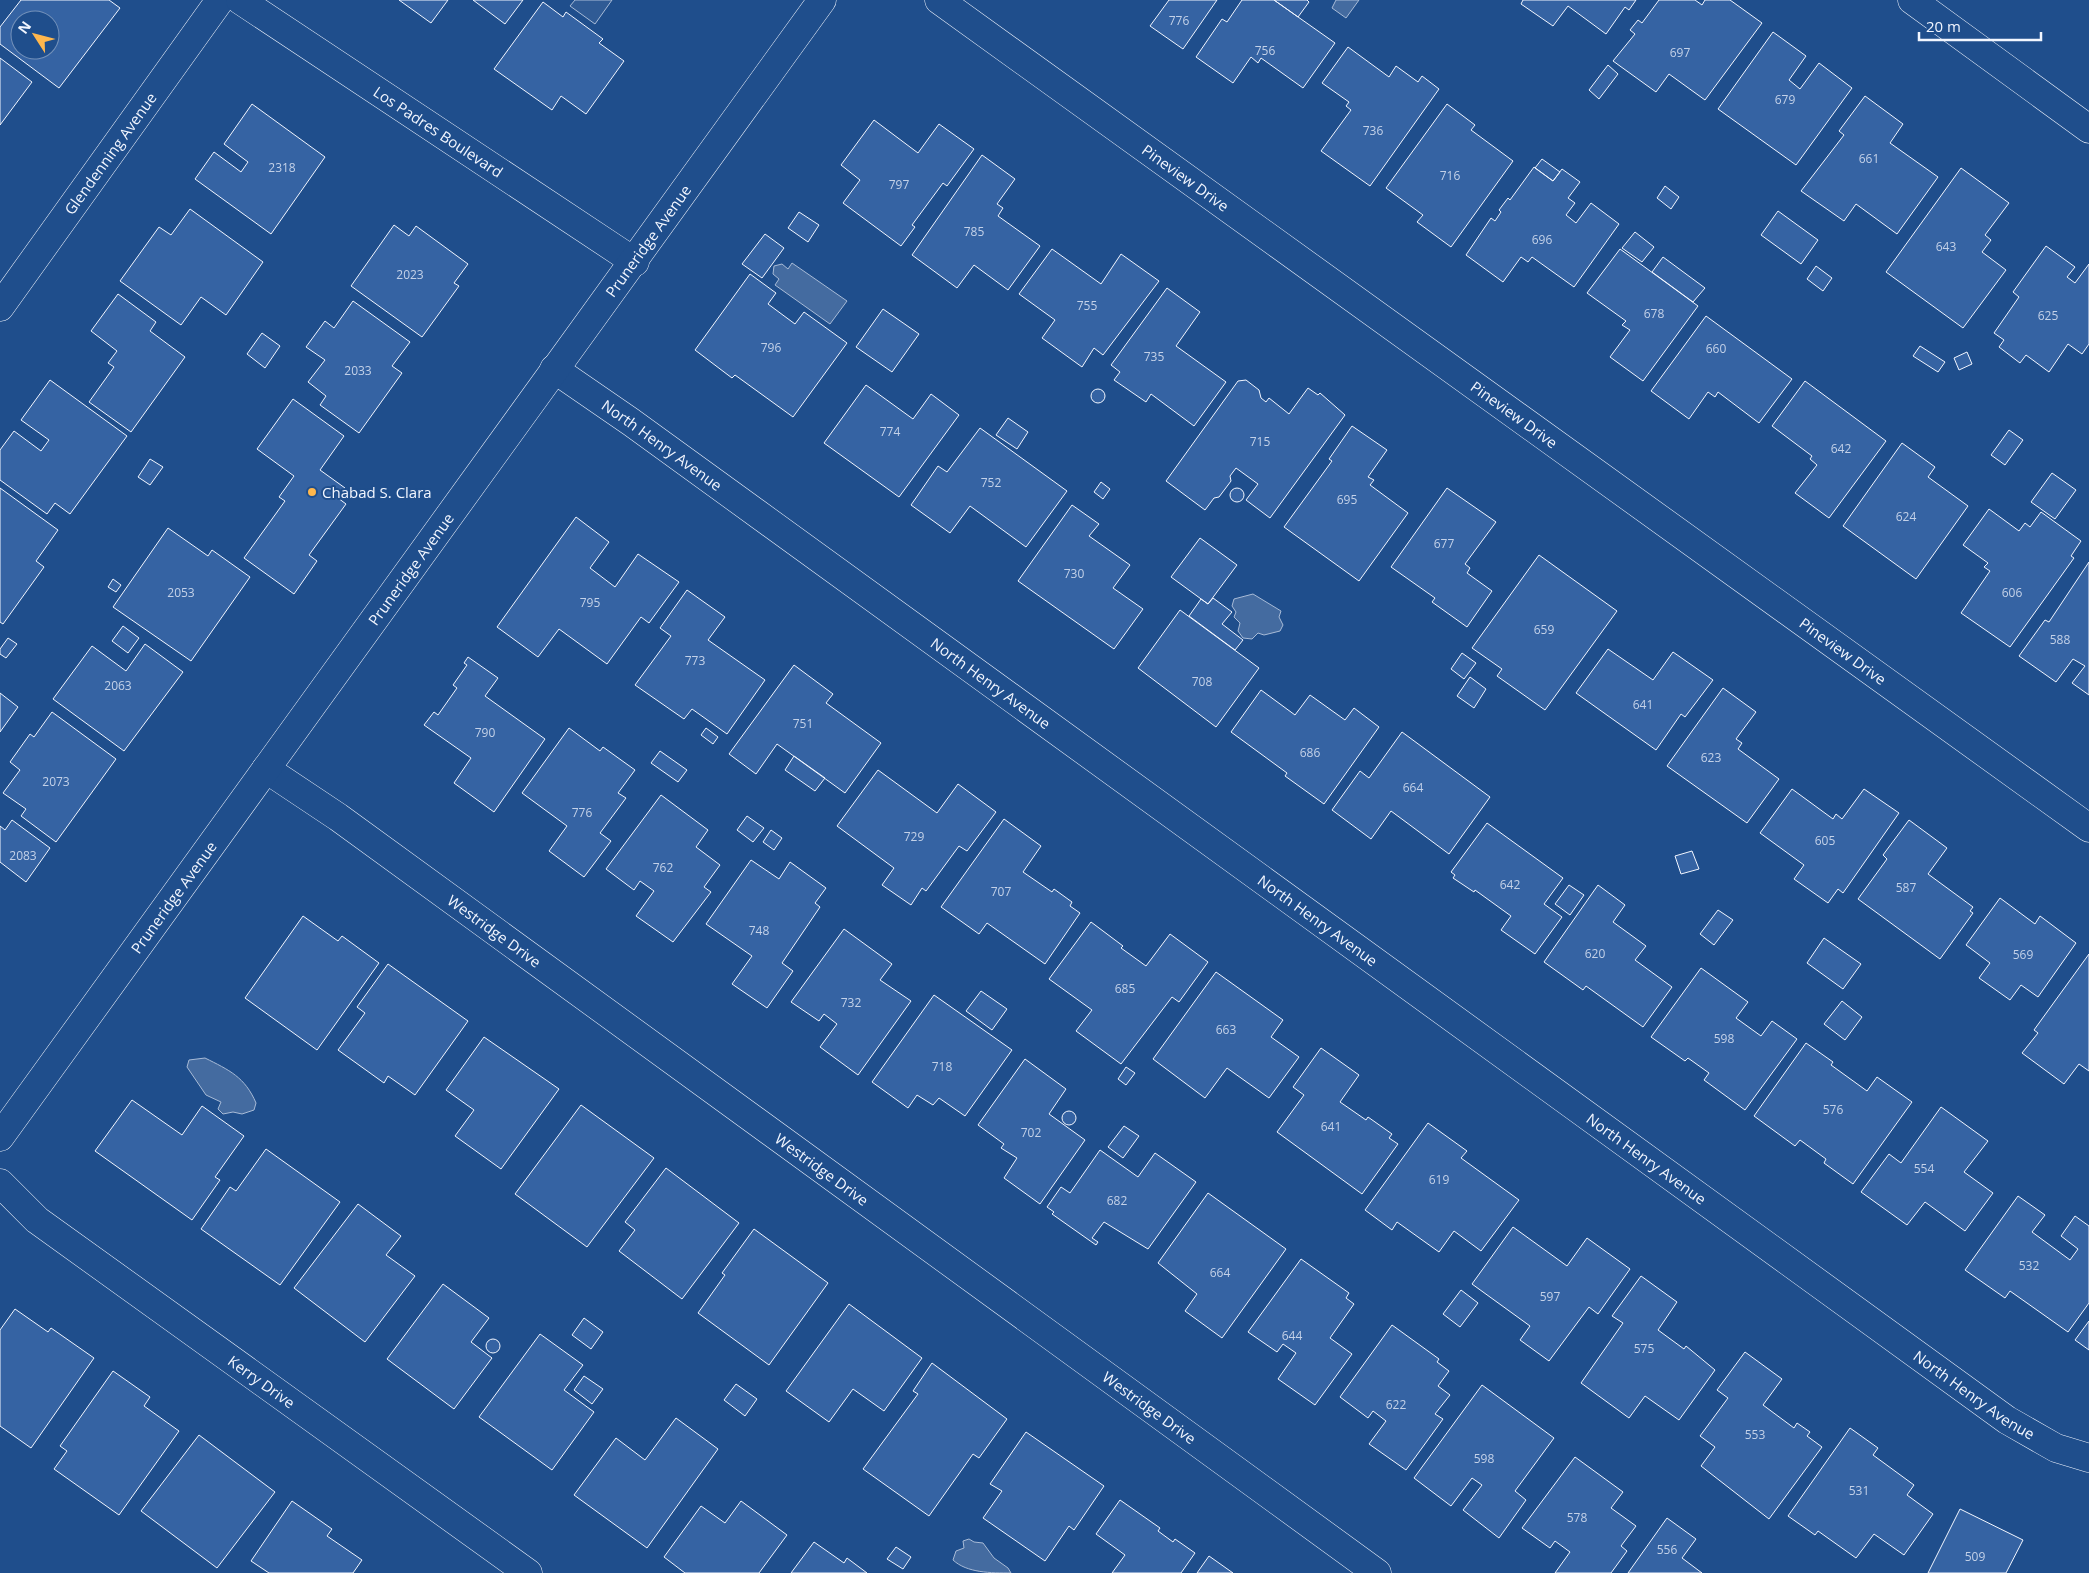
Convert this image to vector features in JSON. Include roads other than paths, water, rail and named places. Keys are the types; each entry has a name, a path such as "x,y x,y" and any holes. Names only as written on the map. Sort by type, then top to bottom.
{"street":[{"name":"Glendenning Avenue","path":"0,307 220,0"},
{"name":"Los Padres Boulevard","path":"240,0 635,262"},
{"name":"Pruneridge Avenue","path":"0,1137 554,369 635,262 822,0"},
{"name":"Pineview Drive","path":"939,0 2089,828"},
{"path":"1912,0 2089,129"},
{"name":"North Henry Avenue","path":"554,369 648,434 2007,1420 2056,1448 2089,1458"},
{"name":"Westridge Drive","path":"266,769 346,823 1377,1573"},
{"name":"Kerry Drive","path":"0,1183 37,1220 528,1573"}],"place":[{"name":"Chabad S. Clara","path":"312,492"}]}
